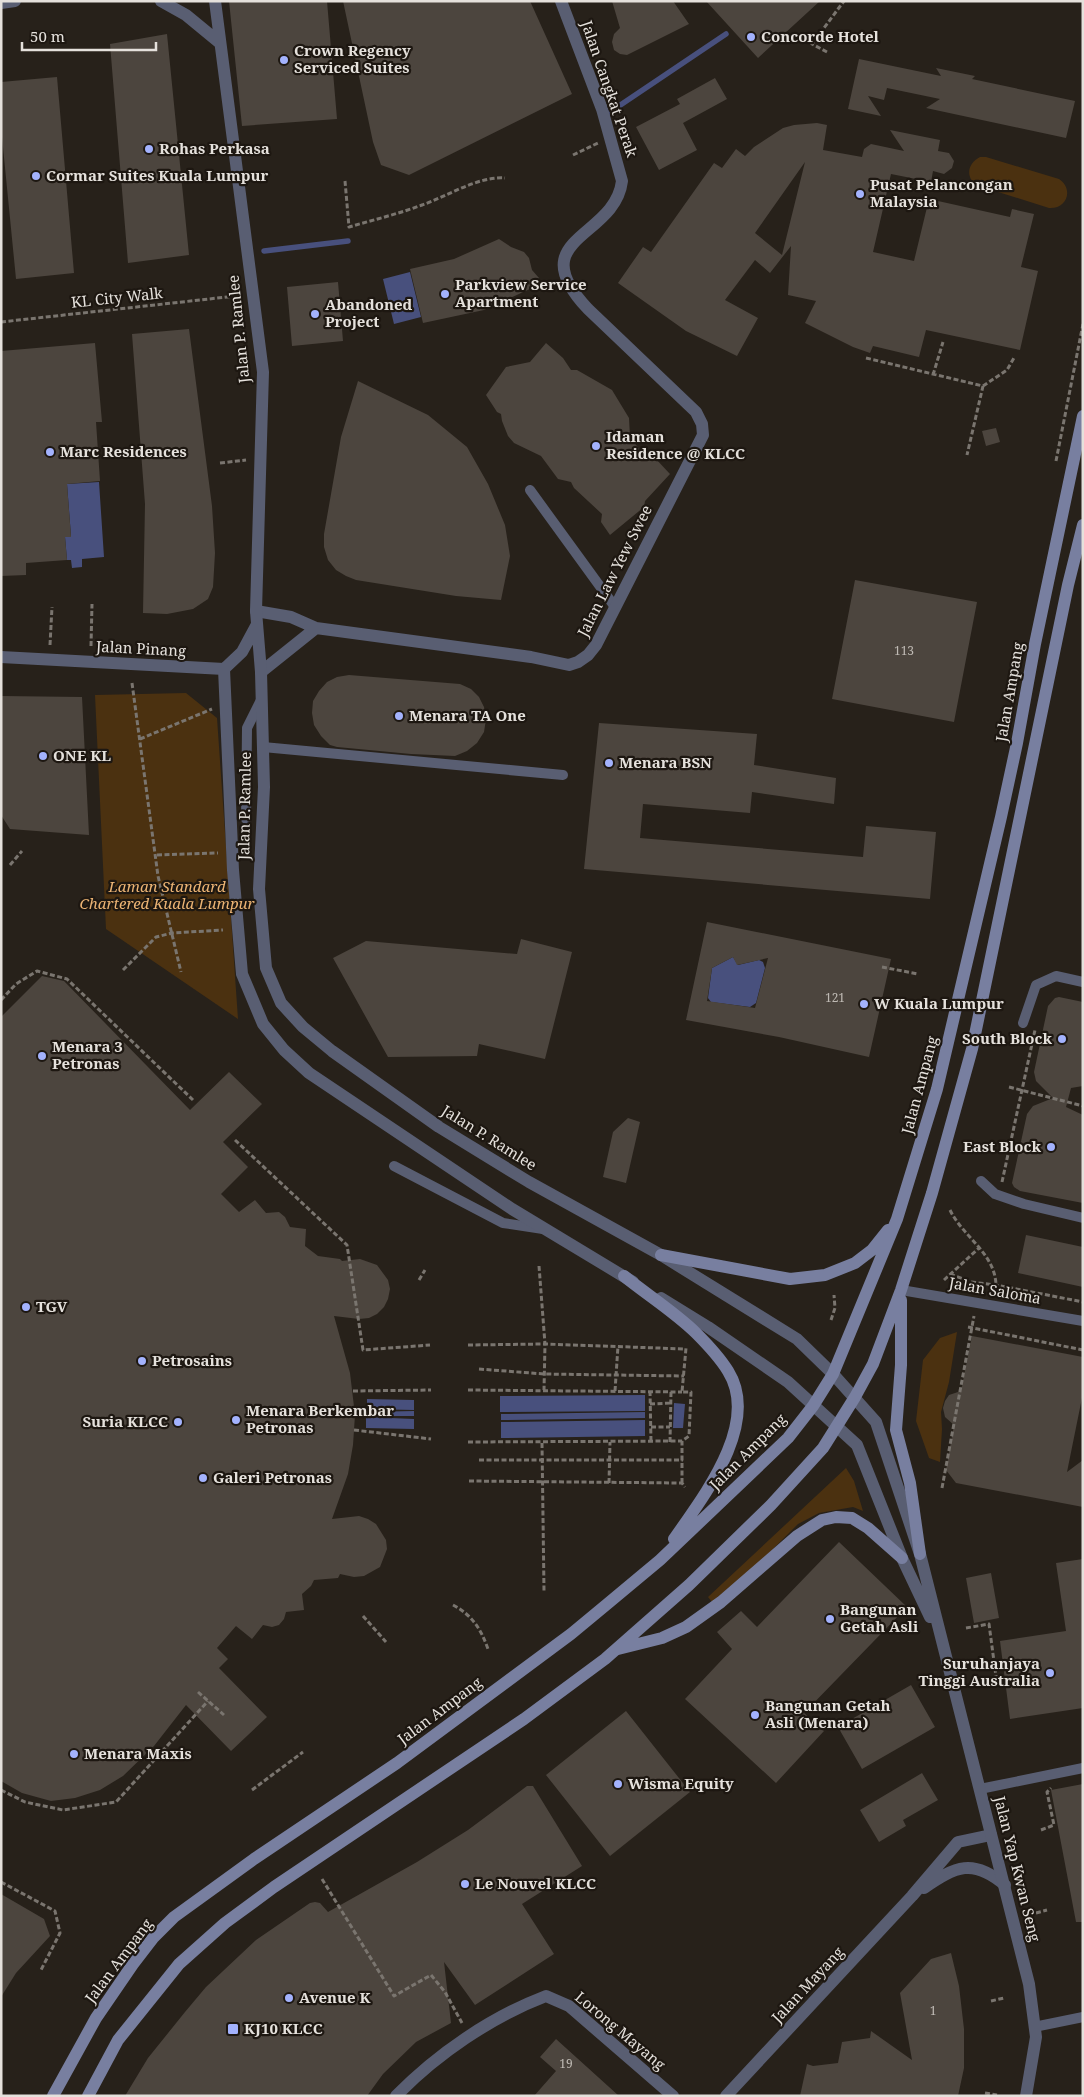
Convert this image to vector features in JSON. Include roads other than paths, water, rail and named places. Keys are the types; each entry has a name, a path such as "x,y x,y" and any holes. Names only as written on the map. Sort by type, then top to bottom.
{"main road":[{"name":"Jalan Ampang","path":"52,2096 96,2018 128,1971 153,1938 174,1917 254,1859 397,1763 571,1634 660,1560 788,1438 813,1406 833,1374 897,1219 937,1089 1002,817 1035,644 1083,416"},
{"path":"88,2096 118,2040 179,1964 225,1923 274,1887 524,1719 616,1650 689,1584 771,1505 817,1456 837,1426 872,1364 902,1290 932,1193 972,1049 1068,584 1083,525"},
{"path":"661,1255 790,1279 825,1275 856,1263 872,1250 897,1219"},
{"path":"624,1276 695,1332 728,1371 735,1389 736,1426 724,1459 708,1490 660,1560"},
{"path":"902,1290 901,1366 896,1430 910,1483 920,1554"},
{"path":"616,1650 662,1638 686,1627 721,1602 797,1536 822,1520 836,1517 852,1518 868,1528 902,1558"}],"street":[{"path":"1,3 15,1"},
{"path":"161,1 186,15 220,43"},
{"name":"Jalan P. Ramlee","path":"215,1 263,372 256,611 261,672 264,787 259,889 266,968 281,1003 304,1027 332,1051 439,1127 530,1182 661,1255 797,1339 855,1397"},
{"name":"Jalan Cangkat Perak","path":"561,1 602,109 622,180 621,191 602,218 570,246 564,261 566,278 574,293 588,308"},
{"name":"Jalan Law Yew Swee","path":"256,611 291,617 316,628 532,658 569,665 578,662 588,655 596,645 703,435 702,424 696,412 588,308"},
{"path":"224,669 242,652 256,626"},
{"path":"261,672 316,628"},
{"name":"Jalan Pinang","path":"1,657 224,669"},
{"name":"Jalan P. Ramlee","path":"224,669 233,870 242,974 263,1024 284,1050 309,1073 505,1205 708,1327 788,1382 837,1426"},
{"name":"Jalan Yap Kwan Seng","path":"855,1397 876,1422 920,1554 1005,1885 1029,1984 1034,2027 1035,2046 1026,2096"},
{"name":"Jalan Yap Kwan Seng","path":"837,1426 857,1445 902,1558 920,1592 945,1652"},
{"name":"Jalan Mayang","path":"726,2096 912,1896 958,1842 991,1835"},
{"name":"Jalan Mayang","path":"912,1896 938,1878 968,1867 984,1870 1005,1885"},
{"name":"Lorong Mayang","path":"396,2096 421,2070 469,2037 510,2011 546,1996 569,2006 673,2096"}],"lane":[{"path":"530,490 615,607"},
{"path":"246,819 247,728 262,699"},
{"path":"263,747 563,775"},
{"path":"1023,1023 1036,985 1056,976 1083,982"},
{"path":"394,1166 503,1224 546,1230"},
{"path":"981,1181 995,1194 1024,1204 1083,1218"},
{"name":"Jalan Saloma","path":"902,1290 1083,1321"},
{"path":"980,1789 1083,1768"},
{"path":"1034,2027 1083,2017"}],"water":[{"path":"410,272 421,317 394,324 383,279"},
{"path":"99,482 104,557 82,559 82,567 72,568 71,560 67,560 65,537 71,536 67,484"},
{"path":"733,957 738,965 759,960 763,962 765,968 756,1003 750,1007 711,1002 708,998 712,968"},
{"path":"645,1395 645,1411 500,1412 500,1396"},
{"path":"367,1399 414,1400 414,1410 367,1409"},
{"path":"674,1403 685,1404 683,1428 673,1428"},
{"path":"414,1411 414,1416 367,1416 367,1412"},
{"path":"645,1412 645,1418 501,1420 501,1414"},
{"path":"366,1417 414,1419 414,1429 366,1428"},
{"path":"645,1420 645,1436 501,1438 501,1422"}],"waterway":[{"path":"610,112 726,34"},
{"path":"264,251 348,241"}],"place":[{"name":"Concorde Hotel","path":"751,37"},
{"name":"Crown Regency Serviced Suites","path":"284,60"},
{"name":"Rohas Perkasa","path":"149,149"},
{"name":"Cormar Suites Kuala Lumpur","path":"36,176"},
{"name":"Pusat Pelancongan Malaysia","path":"860,194"},
{"name":"Parkview Service Apartment","path":"445,294"},
{"name":"Abandoned Project","path":"315,314"},
{"name":"Idaman Residence @ KLCC","path":"596,446"},
{"name":"Marc Residences","path":"50,452"},
{"name":"Menara TA One","path":"399,716"},
{"name":"ONE KL","path":"43,756"},
{"name":"Menara BSN","path":"609,763"},
{"name":"W Kuala Lumpur","path":"864,1004"},
{"name":"South Block","path":"1062,1039"},
{"name":"Menara 3 Petronas","path":"42,1056"},
{"name":"East Block","path":"1051,1147"},
{"name":"TGV","path":"26,1307"},
{"name":"Petrosains","path":"142,1361"},
{"name":"Menara Berkembar Petronas","path":"236,1420"},
{"name":"Suria KLCC","path":"178,1422"},
{"name":"Galeri Petronas","path":"203,1478"},
{"name":"Bangunan Getah Asli","path":"830,1619"},
{"name":"Suruhanjaya Tinggi Australia","path":"1050,1673"},
{"name":"Bangunan Getah Asli (Menara)","path":"755,1715"},
{"name":"Menara Maxis","path":"74,1754"},
{"name":"Wisma Equity","path":"618,1784"},
{"name":"Le Nouvel KLCC","path":"465,1884"},
{"name":"Avenue K","path":"289,1998"},
{"name":"KJ10 KLCC","path":"233,2029"}],"park label":[{"name":"Laman Standard Chartered Kuala Lumpur","path":"167,896"}]}
